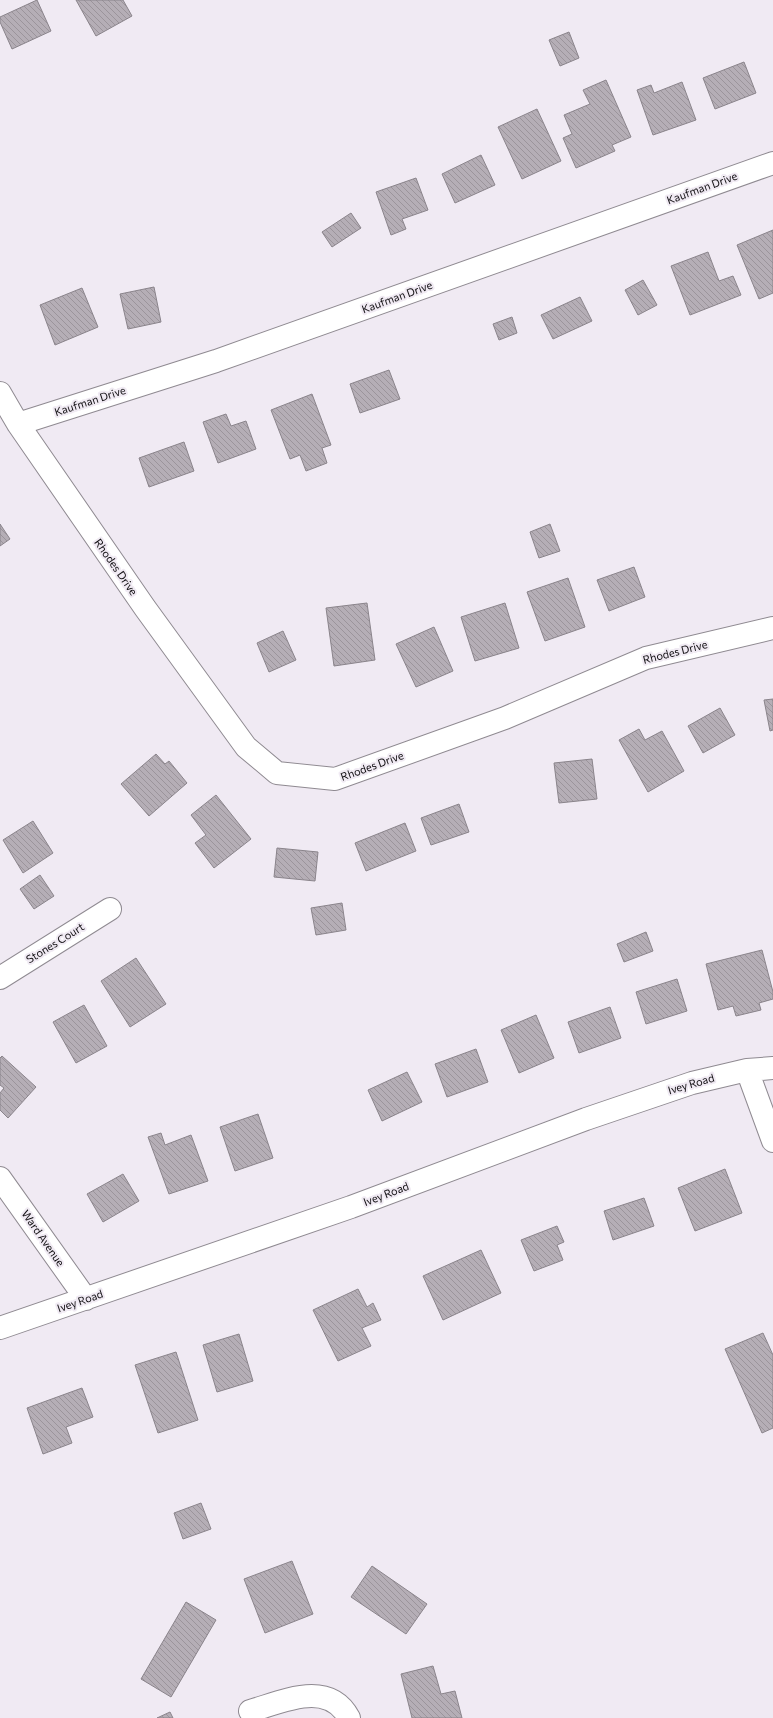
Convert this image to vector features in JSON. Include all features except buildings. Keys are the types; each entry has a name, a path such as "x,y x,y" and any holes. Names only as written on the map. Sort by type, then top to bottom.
{"street":[{"name":"Kaufman Drive","path":"18,424 216,361 773,163"},
{"name":"Rhodes Drive","path":"0,393 18,424 145,608 246,747 277,774 335,779 505,718 646,658 773,628"},
{"name":"Stones Court","path":"0,978 110,909"},
{"name":"Ivey Road","path":"0,1328 351,1207 593,1116 692,1082 747,1070 773,1068"},
{"path":"747,1070 773,1142"},
{"name":"Ward Avenue","path":"0,1178 86,1299"},
{"path":"250,1711 302,1696 323,1696 335,1701 345,1711 349,1718"}]}
